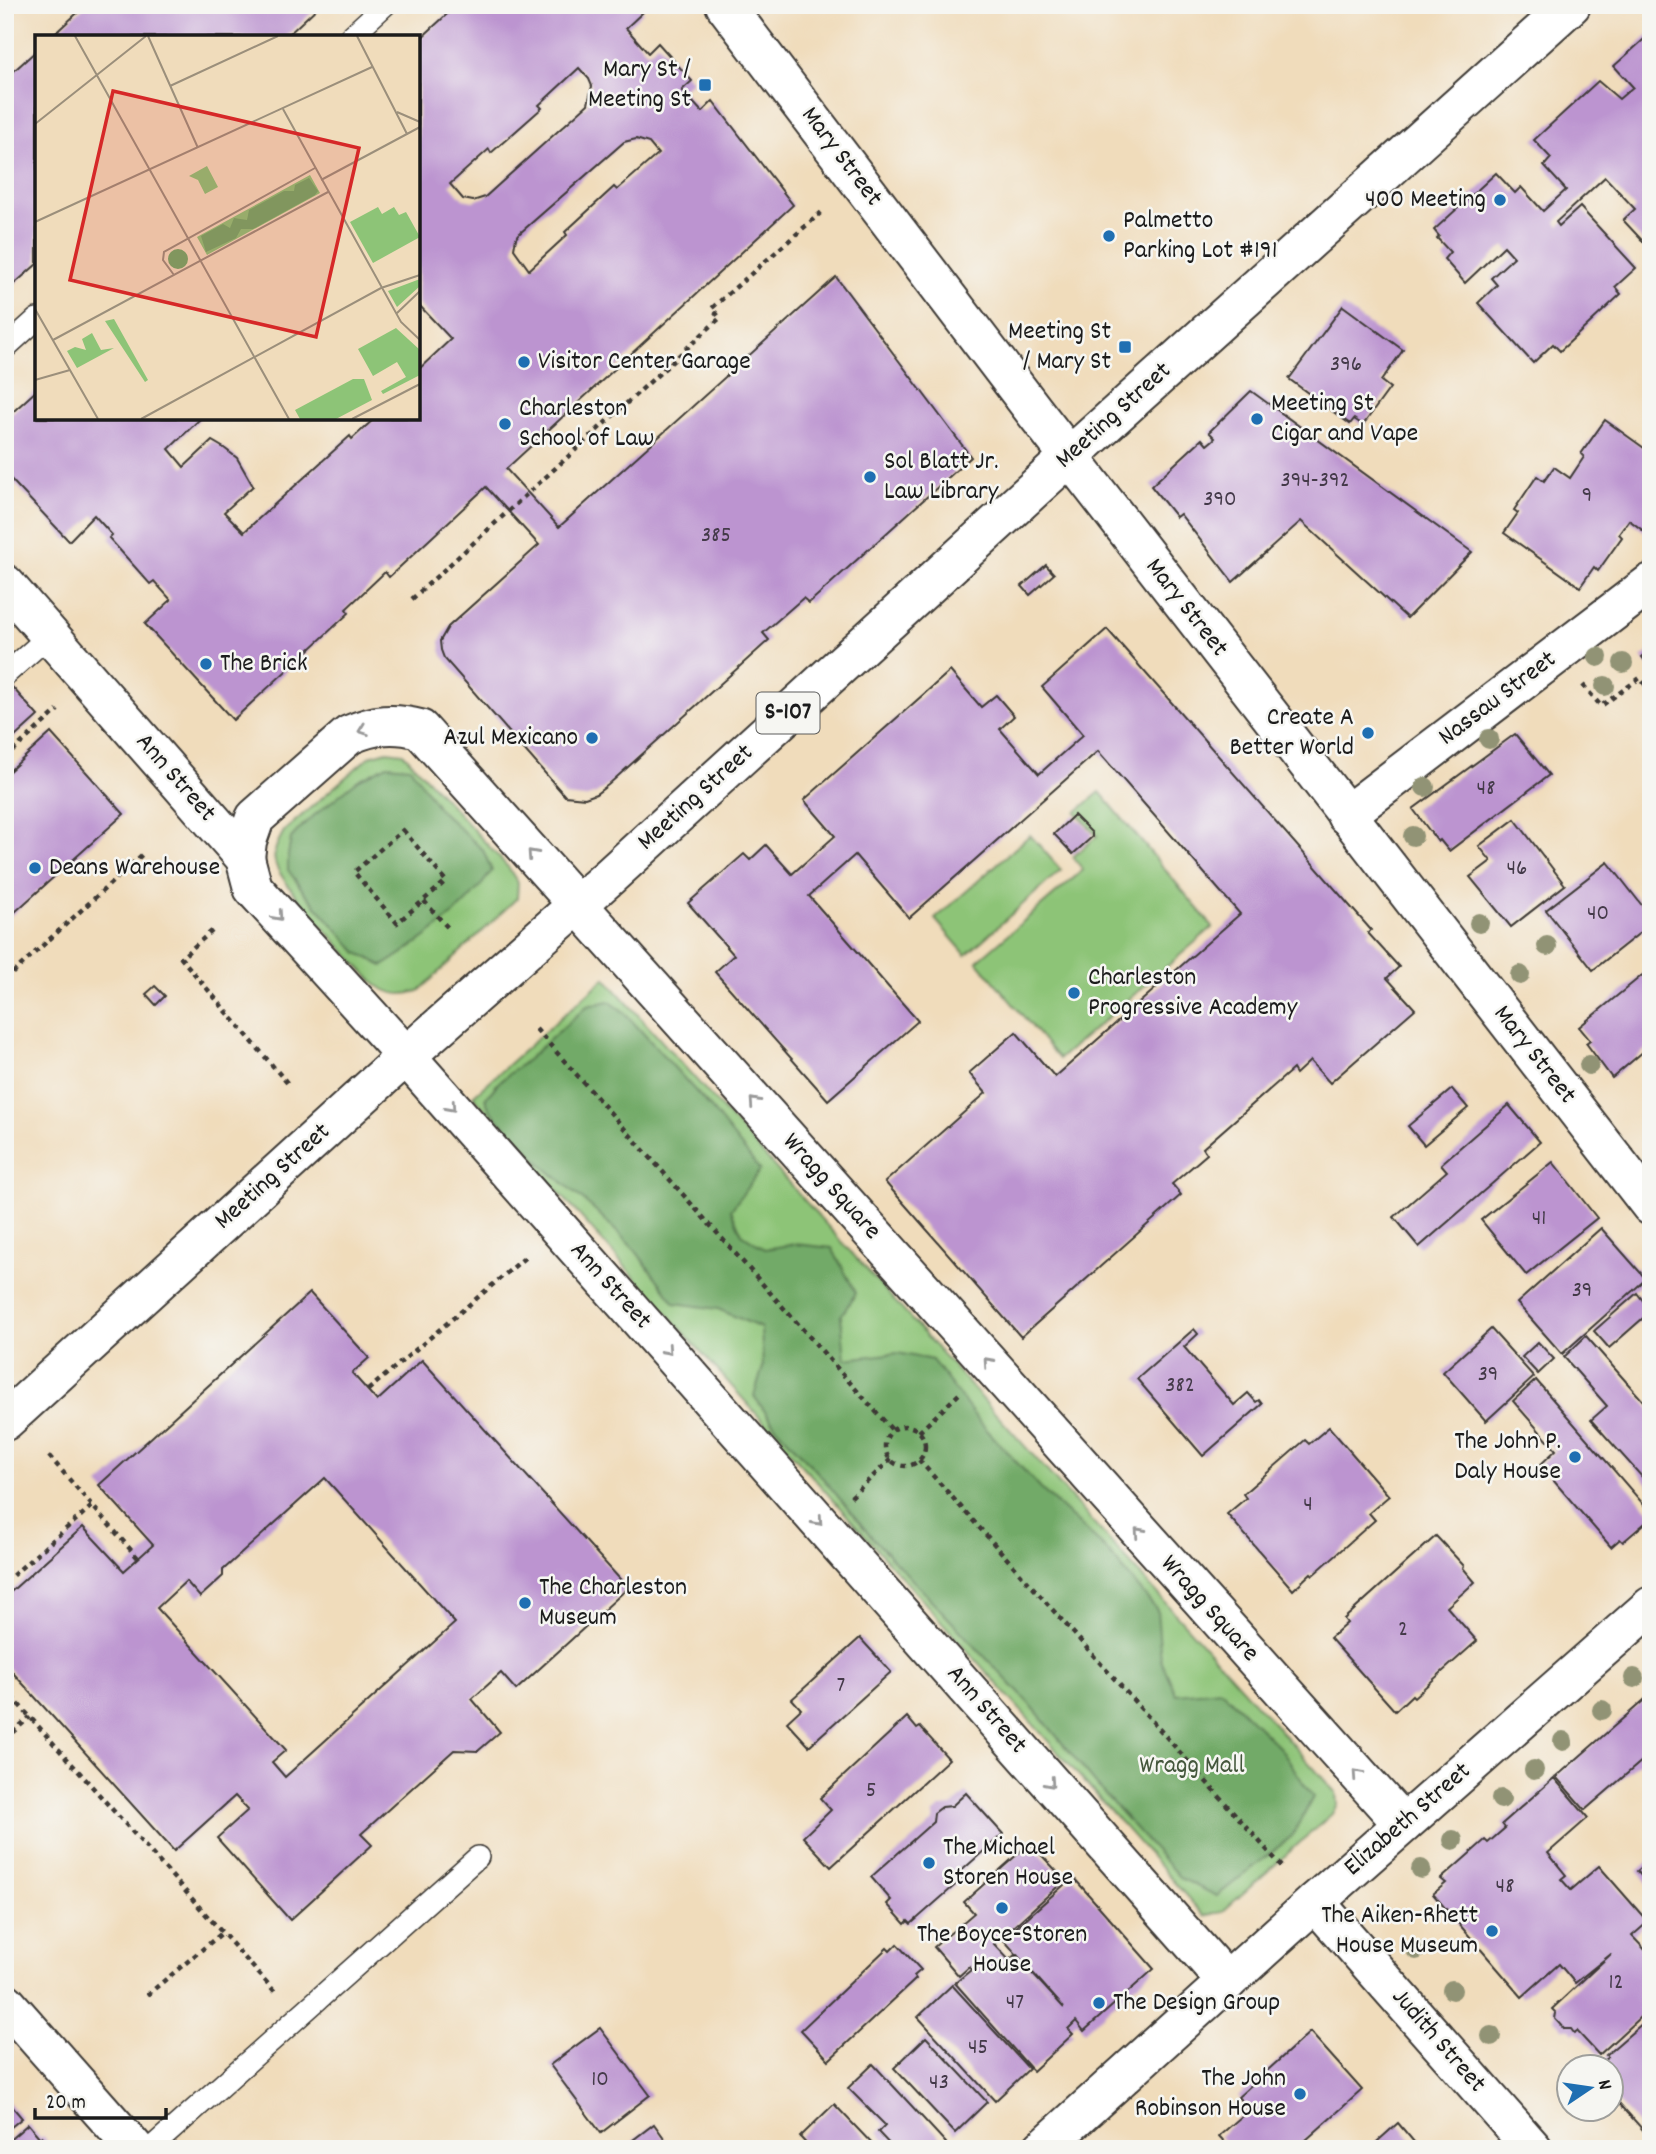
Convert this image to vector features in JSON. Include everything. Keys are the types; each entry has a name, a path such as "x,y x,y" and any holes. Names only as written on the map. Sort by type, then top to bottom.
{"street":[{"name":"Mary Street","path":"725,5 1069,457 1651,1206"},
{"name":"Meeting Street","path":"5,1421 1571,5"},
{"name":"Nassau Street","path":"1346,815 1651,583"},
{"name":"Ann Street","path":"5,584 245,858 253,888 406,1056 1227,1982"},
{"name":"Wragg Square","path":"245,858 247,841 255,818 349,735 367,727 386,724 401,724 420,729 1403,1824"},
{"name":"Elizabeth Street","path":"1042,2149 1315,1902 1651,1606"},
{"name":"Judith Street","path":"1315,1902 1533,2149"},
{"path":"5,2002 135,2149"}],"lane":[{"path":"352,35 385,5"},
{"path":"5,348 35,321"},
{"path":"5,675 50,635"},
{"path":"150,2149 478,1857"}],"path":[{"path":"412,599 720,318 712,308 824,210"},
{"path":"1579,679 1601,706 1640,678 1651,692"},
{"path":"5,758 58,710"},
{"path":"403,830 446,881 424,901 397,923 354,873 403,830"},
{"path":"5,980 145,852"},
{"path":"424,901 449,929"},
{"path":"212,930 181,958 289,1085"},
{"path":"536,1029 893,1431"},
{"path":"368,1390 530,1253"},
{"path":"919,1432 989,1364"},
{"path":"904,1426 919,1432 925,1440 925,1447 919,1460 914,1464 901,1465 891,1459 887,1453 886,1441 893,1431 904,1426"},
{"path":"49,1456 138,1558"},
{"path":"821,1525 891,1459"},
{"path":"919,1460 1285,1870"},
{"path":"5,1582 92,1506"},
{"path":"5,1689 298,2017"},
{"path":"5,1739 30,1717"},
{"path":"147,1995 222,1933"}],"green space":[{"path":"387,751 403,753 508,867 518,883 517,898 419,991 407,994 392,993 376,985 290,888 274,858 276,846 284,831 370,756"},
{"path":"387,765 410,767 439,809 483,850 492,871 456,912 383,966 358,953 304,892 288,870 288,855 291,838 306,822 358,780"},
{"path":"1100,792 1213,927 1059,1059 977,961 1083,870 1073,857 1097,836 1076,812"},
{"path":"1030,835 1061,870 966,955 935,919"},
{"name":"Wragg Mall","path":"605,978 1336,1793 1337,1804 1332,1814 1222,1912 1204,1916 473,1096"},
{"name":"Wragg Mall","path":"609,1001 623,1011 710,1107 760,1170 731,1210 742,1234 765,1249 795,1244 832,1248 856,1293 841,1316 845,1359 898,1353 932,1360 978,1420 1042,1490 1105,1548 1157,1610 1161,1660 1176,1694 1221,1690 1280,1748 1313,1797 1292,1836 1217,1896 1180,1878 1105,1795 1035,1710 869,1534 776,1427 754,1396 763,1367 761,1328 718,1309 675,1303 635,1250 596,1211 541,1164 490,1110 485,1099 499,1082 587,1006"}],"building":[{"path":"86,5 320,5 288,35 53,35"},
{"name":"Charleston School of Law","path":"457,5 638,5 643,12 626,28 648,53 658,43 692,81 682,90 702,112 713,101 793,205 506,469 559,527 836,277 971,457 809,603 803,598 763,633 769,640 608,785 585,798 565,796 444,658 441,650 440,641 448,627 539,545 486,487 389,577 385,572 346,609 349,613 233,720 145,624 171,600 154,581 150,584 109,538 112,535 94,515 69,541 5,473 5,419 35,392 35,420 199,420 169,449 184,467 212,441 237,458 253,486 224,512 244,532 350,436 352,439 373,420 420,420 420,368 451,339 420,306 420,39","holes":["579,68 592,86 588,104 485,197 473,201 463,199 450,184 489,149 491,153 542,108 539,105","636,139 649,143 658,154 617,190 614,187 529,270 514,249 520,233 624,142"]},
{"name":"400 Meeting","path":"1651,33 1651,250 1623,220 1635,209 1605,177 1556,222 1559,226 1580,207 1636,268 1615,287 1621,294 1560,351 1553,344 1533,363 1478,303 1497,285 1491,278 1514,257 1504,246 1465,283 1444,259 1450,252 1437,238 1439,236 1434,230 1496,173 1515,193 1521,187 1543,211 1566,190 1544,166 1551,158 1534,140 1598,81 1619,99 1633,87 1614,66"},
{"path":"35,52 35,266 5,292 5,79"},
{"path":"1343,306 1403,350 1381,381 1390,388 1363,425 1354,419 1350,424 1289,379"},
{"path":"1251,391 1472,552 1407,618 1301,521 1233,582 1180,514 1176,517 1151,486 1202,439 1207,445 1213,440 1215,438 1209,432"},
{"path":"1605,420 1651,453 1651,524 1645,532 1629,520 1619,534 1622,537 1598,571 1594,567 1580,587 1504,533 1518,513 1514,510 1537,476 1544,481 1554,467 1570,478 1584,457 1581,454"},
{"path":"1046,565 1054,574 1030,595 1022,586"},
{"path":"1107,629 1371,930 1368,933 1399,967 1387,978 1415,1009 1330,1083 1310,1061 1296,1074 1293,1069 1203,1148 1207,1154 1172,1184 1181,1195 1021,1337 885,1182 986,1093 969,1073 1016,1032 1055,1077 1240,914 1098,751 909,918 855,855 809,896 918,1021 828,1100 715,972 734,955 688,903 744,854 750,860 766,845 792,874 835,836 804,800 950,671 981,707 996,695 1014,716 1000,729 1039,774 1083,735 1042,687"},
{"path":"1651,650 1651,669 1642,657"},
{"path":"5,679 38,716 5,746"},
{"name":"Deans Warehouse","path":"51,733 124,814 5,921 5,775"},
{"path":"1515,734 1549,775 1449,851 1440,840 1438,842 1413,809"},
{"path":"1074,815 1092,833 1092,837 1073,854 1054,834"},
{"path":"1515,819 1565,885 1511,927 1470,877 1491,861 1479,846"},
{"path":"1608,862 1651,917 1651,924 1593,970 1546,910"},
{"path":"1651,968 1651,1045 1612,1078 1586,1043 1590,1040 1579,1027"},
{"path":"155,986 165,996 156,1005 146,994"},
{"path":"1452,1089 1468,1108 1424,1145 1408,1126"},
{"path":"1509,1105 1540,1142 1419,1247 1394,1217 1447,1171 1441,1164"},
{"path":"1553,1162 1597,1218 1526,1275 1481,1220"},
{"path":"1601,1228 1646,1279 1562,1354 1517,1303"},
{"name":"The Charleston Museum","path":"310,1293 369,1358 352,1373 377,1401 422,1360 628,1588 516,1690 501,1673 472,1699 500,1732 478,1751 454,1750 361,1834 372,1845 290,1920 217,1838 248,1810 235,1796 174,1851 5,1664 5,1597 83,1527 124,1571 153,1545 99,1485","holes":["325,1478 455,1623 285,1777 272,1762 286,1750 157,1608 186,1581 200,1597 223,1576 223,1570"]},
{"path":"1637,1293 1651,1311 1609,1348 1594,1331"},
{"path":"1194,1329 1198,1334 1184,1347 1234,1405 1248,1393 1256,1402 1259,1400 1262,1404 1203,1456 1137,1379"},
{"path":"1491,1329 1534,1377 1486,1421 1443,1372"},
{"name":"The John P. Daly House","path":"1586,1336 1651,1410 1651,1487 1591,1420 1607,1406 1564,1357"},
{"path":"1538,1342 1554,1359 1538,1374 1522,1357"},
{"name":"The John P. Daly House","path":"1536,1380 1651,1513 1651,1518 1623,1542 1620,1539 1611,1547 1540,1465 1556,1450 1513,1401"},
{"path":"1329,1427 1389,1496 1369,1513 1375,1520 1293,1590 1227,1514 1246,1498 1243,1494 1305,1440 1309,1444"},
{"path":"1436,1536 1475,1582 1447,1607 1477,1641 1395,1711 1330,1638 1347,1623 1344,1619"},
{"path":"860,1638 891,1672 809,1746 787,1722 801,1709 792,1699"},
{"path":"1651,1694 1651,1753 1585,1810 1556,1777"},
{"path":"907,1717 917,1729 920,1727 949,1759 831,1867 803,1837 831,1810 820,1798"},
{"path":"1554,1778 1588,1818 1548,1853 1566,1875 1561,1879 1571,1890 1599,1866 1648,1922 1632,1936 1651,1956 1651,2007 1602,2052 1596,2052 1577,2031 1574,2033 1571,2029 1564,2029 1555,2019 1556,2013 1552,2009 1611,1954 1575,1983 1559,1964 1522,1997 1433,1894 1446,1883 1441,1879 1485,1840 1488,1843 1505,1828 1502,1824"},
{"name":"The Michael Storen House","path":"966,1793 1003,1834 959,1873 961,1880 911,1924 908,1921 905,1924 887,1904 891,1900 871,1877 933,1822 934,1813 942,1807 952,1806"},
{"path":"1030,1843 1065,1880 994,1944 1009,1960 1015,1955 1064,2008 1003,1939 1073,1877 1154,1969 1084,2031 1076,2021 1068,2029 1073,2034 1033,2071 955,1983 971,1970 969,1967 959,1976 934,1947 974,1913 964,1902"},
{"path":"1651,1859 1651,1887 1637,1871"},
{"path":"897,1944 921,1970 914,1976 916,1979 829,2060 801,2030 887,1948 890,1951"},
{"path":"952,1985 1029,2069 995,2101 918,2017"},
{"path":"1651,2016 1651,2139 1624,2109 1624,2052 1609,2052"},
{"path":"600,2028 650,2095 601,2133 550,2065"},
{"name":"The John Robinson House","path":"1310,2032 1362,2090 1296,2149 1231,2149 1219,2136 1249,2110 1238,2097"},
{"path":"926,2037 987,2102 955,2133 894,2068"},
{"path":"873,2064 946,2143 941,2149 894,2149 878,2132 885,2125 848,2088"},
{"path":"5,2098 22,2118 5,2132"},
{"path":"834,2104 877,2149 811,2149 800,2137"},
{"path":"1398,2123 1420,2149 1369,2149"},
{"path":"28,2124 54,2149 5,2149 5,2144"},
{"path":"654,2124 669,2145 665,2149 640,2149 633,2140"}],"place":[{"name":"Mary St / Meeting St","path":"705,85"},
{"name":"400 Meeting","path":"1500,200"},
{"name":"Palmetto Parking Lot #191","path":"1109,236"},
{"name":"Meeting St / Mary St","path":"1125,347"},
{"name":"Visitor Center Garage","path":"524,362"},
{"name":"Meeting St Cigar and Vape","path":"1257,419"},
{"name":"Charleston School of Law","path":"505,424"},
{"name":"Sol Blatt Jr. Law Library","path":"870,477"},
{"name":"The Brick","path":"206,664"},
{"name":"Create A Better World","path":"1368,733"},
{"name":"Azul Mexicano","path":"592,738"},
{"name":"Deans Warehouse","path":"35,868"},
{"name":"Charleston Progressive Academy","path":"1074,993"},
{"name":"The John P. Daly House","path":"1575,1457"},
{"name":"The Charleston Museum","path":"525,1603"},
{"name":"The Michael Storen House","path":"929,1863"},
{"name":"The Boyce-Storen House","path":"1002,1908"},
{"name":"The Aiken-Rhett House Museum","path":"1492,1931"},
{"name":"The Design Group","path":"1099,2003"},
{"name":"The John Robinson House","path":"1300,2094"}]}
